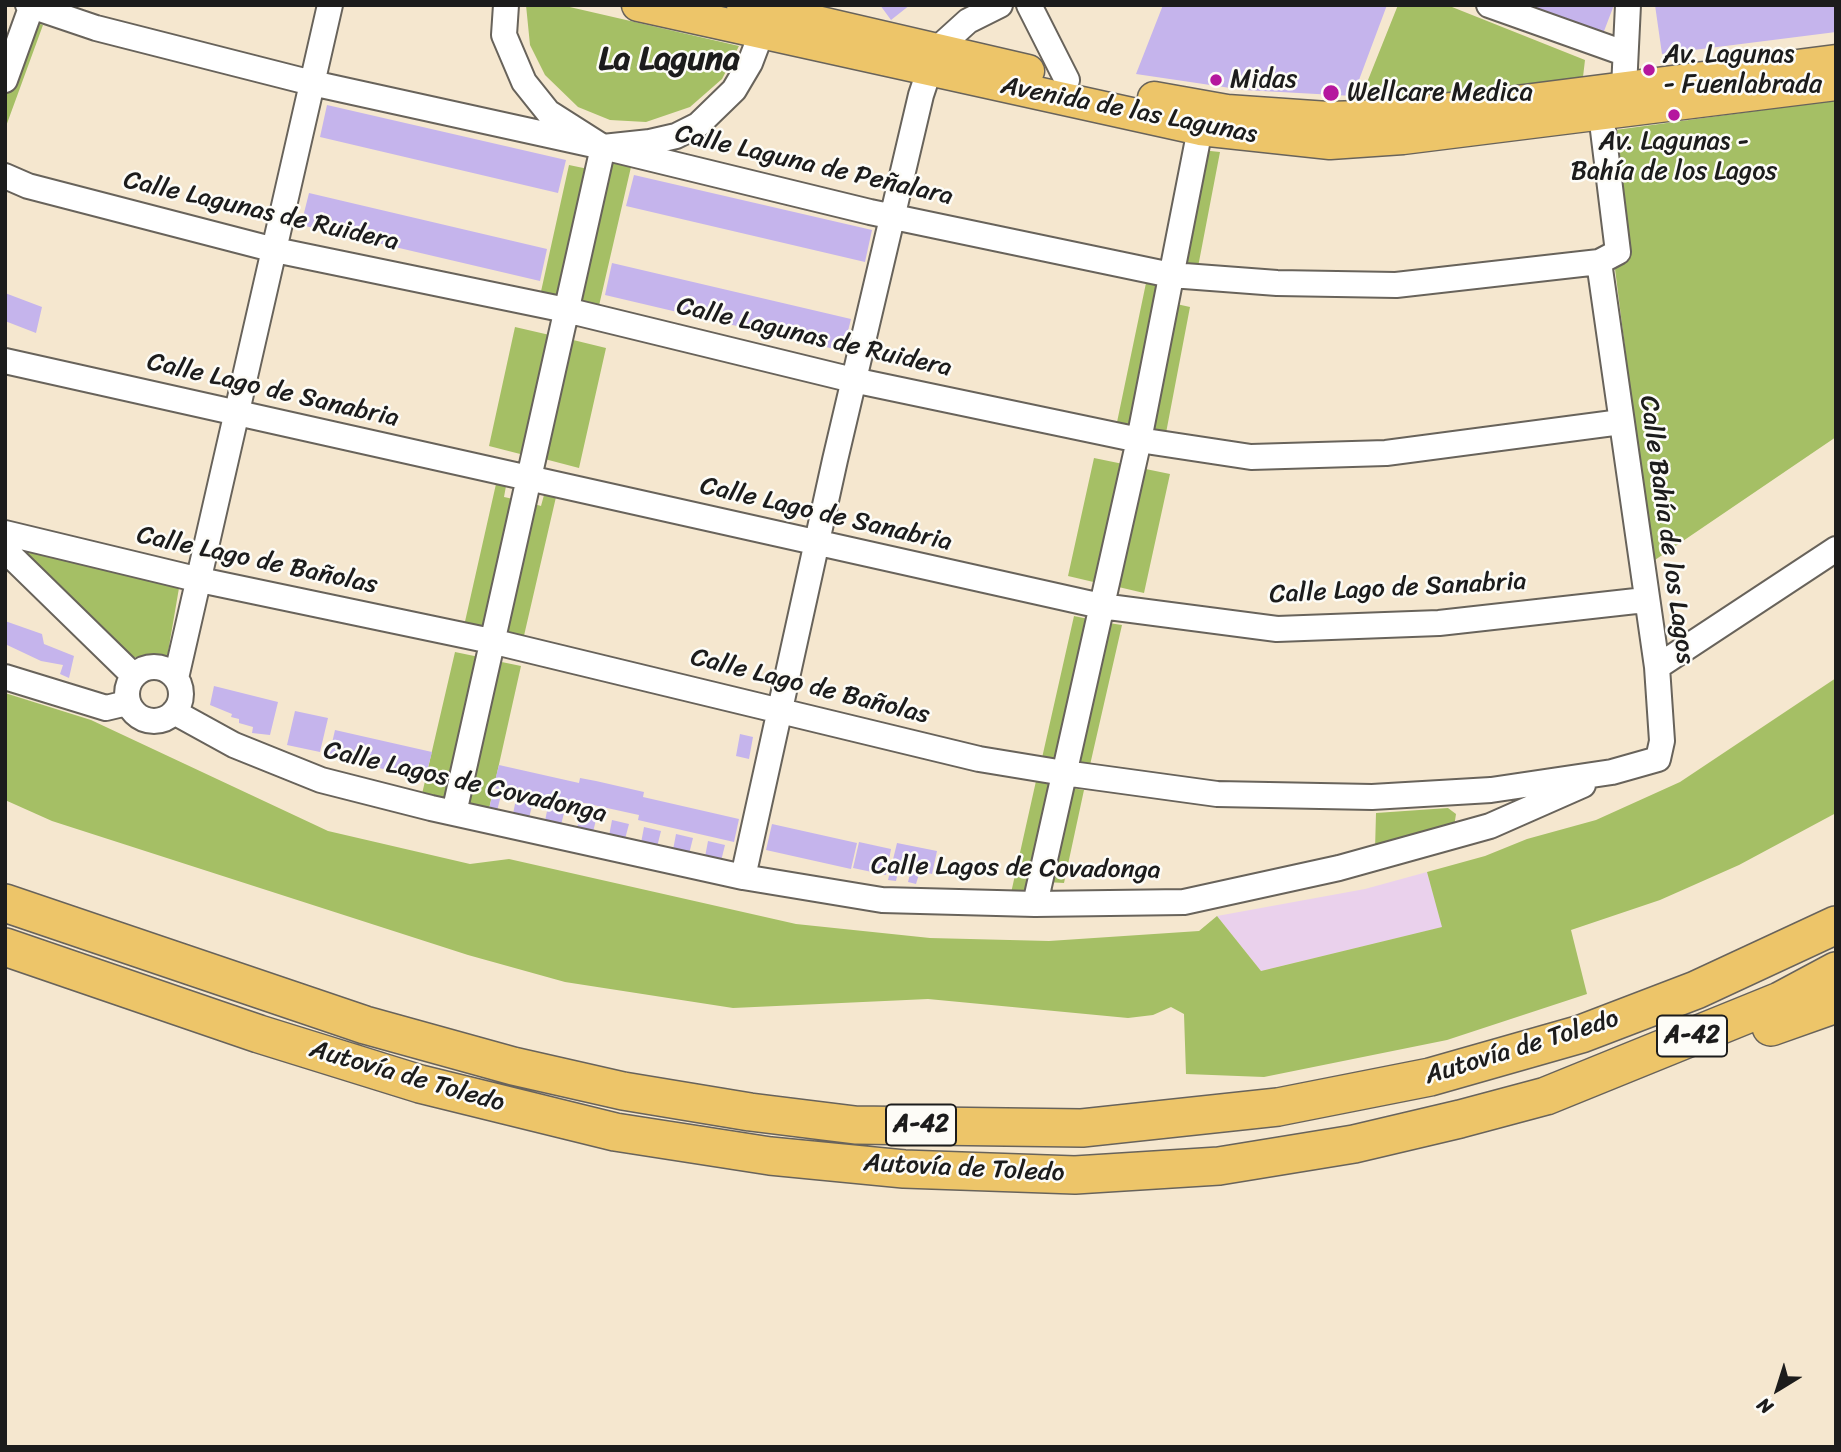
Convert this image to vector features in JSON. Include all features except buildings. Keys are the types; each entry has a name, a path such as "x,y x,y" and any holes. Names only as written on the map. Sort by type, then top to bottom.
{"highway":[{"name":"Autovía de Toledo","path":"5,903 365,1025 513,1066 623,1091 750,1112 855,1125 1082,1128 1278,1107 1430,1077 1581,1034 1696,990 1836,925"},
{"name":"Autovía de Toledo","path":"5,947 259,1034 420,1084 615,1132 770,1156 991,1174 1075,1175 1219,1166 1354,1144 1546,1096 1780,1001 1836,971"},
{"path":"1546,1096 1689,1056 1836,1004"}],"main road":[{"name":"Avenida de las Lagunas","path":"638,5 761,33 1067,80 1227,111 1328,118 1485,106 1836,61"},
{"name":"Avenida de las Lagunas","path":"743,5 932,60 1200,130 1330,143 1403,138 1836,84"}],"street":[{"path":"176,678 160,668 142,670 128,684 127,703 144,720 162,720 174,712 181,695 176,678 330,5"},
{"path":"506,5 503,35 524,82 548,112 603,147 676,136 698,125 734,90 750,63 761,33"},
{"path":"743,877 853,380 932,60 968,21 1000,5"},
{"path":"1029,5 1067,80"},
{"path":"1489,5 1624,54"},
{"path":"1624,88 1628,5"},
{"path":"5,80 30,6"},
{"name":"Calle Laguna de Peñalara","path":"30,6 96,28 312,83 603,147 892,215 1171,275 1277,283 1396,285 1599,262"},
{"path":"1599,262 1618,251 1601,114"},
{"path":"1035,904 1139,440 1200,130"},
{"path":"454,813 603,147"},
{"name":"Calle Lagunas de Ruidera","path":"5,176 28,186 275,250 566,310 853,380 1139,440 1251,457 1372,453 1620,422"},
{"name":"Calle Bahía de los Lagos","path":"1599,262 1645,600 1657,667 1662,741 1658,759 1612,772"},
{"name":"Calle Lago de Sanabria","path":"5,361 1101,607 1277,629 1439,622 1645,600"},
{"name":"Calle Lago de Bañolas","path":"5,533 200,580 491,641 979,759 1064,773 1217,794 1372,797 1491,790 1612,772"},
{"path":"1657,667 1836,549"},
{"path":"5,550 134,676"},
{"path":"5,677 106,708 127,703"},
{"name":"Calle Lagos de Covadonga","path":"174,712 234,745 302,774 454,813 743,877 882,900 1035,904 1184,902 1339,869 1490,826 1612,772"},
{"path":"1449,792 1464,805 1468,822 1459,835"}],"shaded area":[{"path":"1427,872 1443,927 1261,971 1217,916 1365,889"}],"green space":[{"path":"526,5 561,5 739,46 722,79 690,107 646,122 610,120 578,107 545,75 530,45"},
{"path":"1398,5 1447,5 1585,60 1583,77 1398,100 1360,100"},
{"path":"32,21 43,25 5,129 5,95"},
{"path":"1836,100 1836,437 1652,562 1613,253 1608,131"},
{"path":"1201,150 1220,152 1198,267 1179,264"},
{"path":"604,161 631,167 598,310 573,304"},
{"path":"569,165 593,170 564,301 540,296"},
{"path":"1146,283 1165,287 1135,431 1116,427"},
{"path":"1172,303 1190,307 1166,433 1148,429"},
{"path":"515,327 554,336 528,456 489,446"},
{"path":"565,338 606,348 579,468 537,457"},
{"path":"1094,458 1128,465 1102,584 1068,576"},
{"path":"1136,467 1170,474 1144,593 1110,585"},
{"path":"496,484 506,486 504,497 518,500 488,632 464,626"},
{"path":"544,495 556,497 523,640 497,634 527,502 541,506"},
{"path":"19,549 179,588 167,658 129,657"},
{"path":"1074,616 1093,620 1061,763 1042,758"},
{"path":"1102,622 1122,625 1090,765 1072,763"},
{"path":"455,652 484,658 451,800 422,794"},
{"path":"492,660 521,666 489,809 459,802"},
{"path":"1836,678 1836,813 1739,865 1660,900 1571,930 1587,994 1447,1040 1264,1077 1186,1074 1184,1014 1171,1007 1153,1015 1128,1018 928,999 733,1008 565,982 468,955 52,821 5,800 5,693 91,720 328,831 470,864 509,859 796,924 930,938 1049,941 1199,931 1217,916 1261,971 1442,927 1427,872 1485,856 1527,839 1596,820 1680,782"},
{"path":"1036,781 1056,785 1033,892 1011,893"},
{"path":"1065,787 1084,790 1064,883 1046,882"},
{"path":"1448,808 1456,814 1454,827 1375,850 1376,813"}],"place":[{"name":"Av. Lagunas - Fuenlabrada","path":"1649,70"},
{"name":"Midas","path":"1216,80"},
{"name":"Wellcare Medica","path":"1331,93"},
{"name":"Av. Lagunas - Bahía de los Lagos","path":"1674,115"}],"district":[{"name":"La Laguna","path":"669,61"}]}
